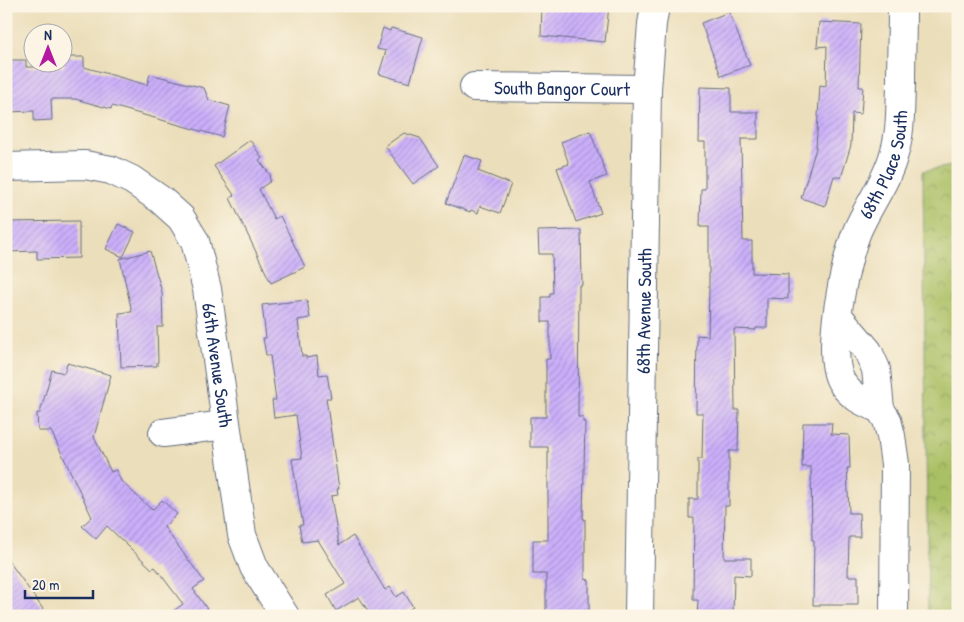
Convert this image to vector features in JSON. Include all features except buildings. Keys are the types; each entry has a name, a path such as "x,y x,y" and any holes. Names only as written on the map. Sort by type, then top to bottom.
{"street":[{"name":"68th Avenue South","path":"639,616 647,89 655,6"},
{"name":"68th Place South","path":"880,409 859,400 842,383 837,371 834,349 842,280 850,250 865,213 885,178 894,155 900,130 902,6"},
{"name":"South Bangor Court","path":"474,87 647,89"},
{"name":"66th Avenue South","path":"6,167 85,165 111,170 132,180 161,200 180,218 194,241 206,289 242,536 254,567 285,616"},
{"path":"838,316 868,351 876,369 880,409 887,420 892,436 894,464 894,616"},
{"path":"163,433 226,426"}],"green space":[{"path":"958,165 958,616 928,616 923,171"}]}
